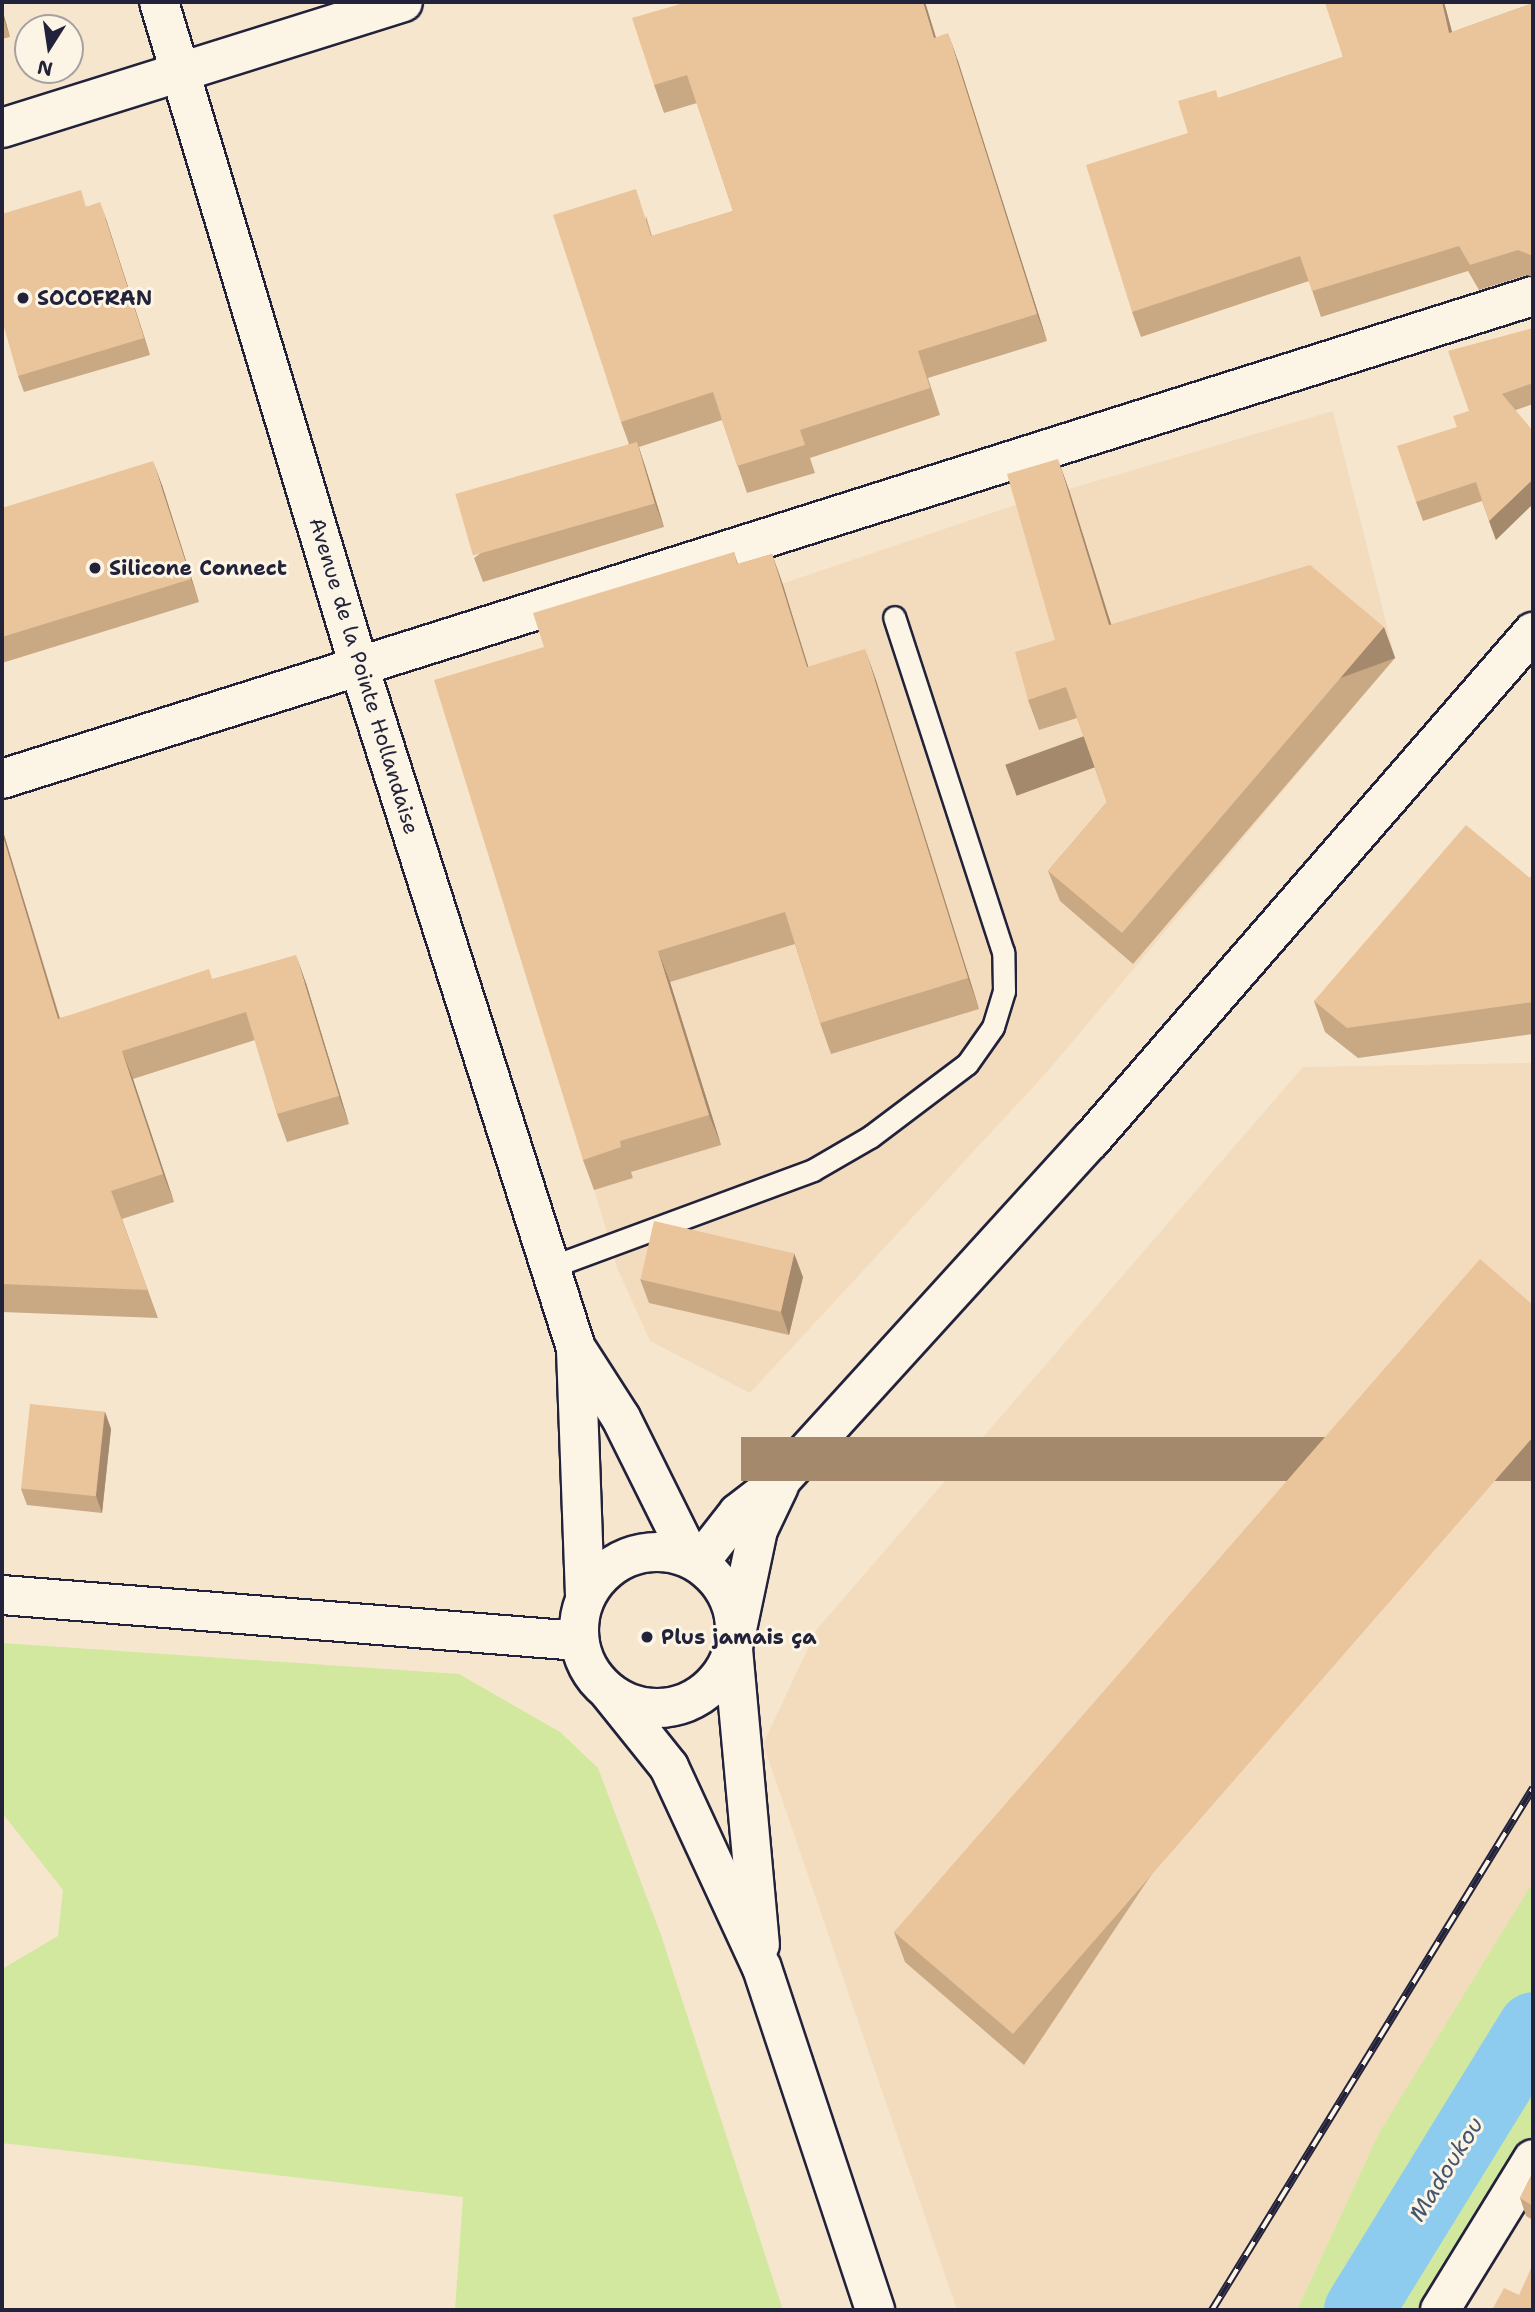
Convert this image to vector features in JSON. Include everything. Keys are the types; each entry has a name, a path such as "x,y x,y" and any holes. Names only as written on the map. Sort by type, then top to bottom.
{"street":[{"name":"Avenue de la Pointe Hollandaise","path":"159,2 358,663 576,1348"},
{"path":"2,128 403,2"},
{"path":"2,779 358,663 1533,296"},
{"path":"695,1561 738,1513 781,1480 1090,1141 1533,632"},
{"path":"576,1348 621,1418 695,1561 726,1594 735,1641 762,1968"},
{"path":"576,1348 585,1597 579,1641 589,1670 669,1767 762,1968 875,2310"},
{"path":"609,1692 658,1708 683,1704 706,1692 735,1641 758,1530 781,1480"},
{"path":"585,1597 604,1572 630,1556 661,1552 695,1561"},
{"path":"2,1595 579,1641"},
{"path":"1440,2310 1533,2159"}],"lane":[{"path":"551,1267 813,1170 870,1137 967,1064 993,1027 1004,991 1003,952 894,617"}],"shaded area":[{"path":"1333,411 1395,658 1047,1072 750,1393 650,1341 618,1270 594,1189 749,595 1018,504"},
{"path":"1533,1063 1533,1888 1379,2133 1297,2310 957,2310 763,1744 817,1629 1303,1067"}],"green space":[{"path":"2,1643 459,1674 560,1732 598,1768 661,1935 783,2310 455,2310 463,2197 2,2143 2,1969 58,1936 63,1890 3,1814"},
{"path":"1533,1882 1533,2156 1425,2310 1297,2310 1379,2133"}],"building":[{"path":"687,2 923,2 934,38 948,33 1037,314 918,351 930,388 800,430 805,445 737,466 713,392 621,422 553,215 636,189 651,236 733,211 687,75 654,85 632,18"},
{"path":"1442,2 1449,33 1533,3 1533,256 1518,250 1470,265 1459,246 1312,291 1300,256 1132,312 1086,165 1188,133 1178,101 1216,90 1218,98 1343,57 1325,3"},
{"name":"SOCOFRAN","path":"81,190 86,207 100,202 144,338 18,376 2,320 2,214"},
{"path":"1533,328 1533,383 1502,394 1533,431 1533,479 1489,521 1476,482 1416,502 1397,446 1457,427 1453,416 1469,411 1448,351"},
{"path":"637,442 655,504 473,556 455,494"},
{"path":"1058,459 1109,625 1310,565 1384,627 1122,933 1048,871 1107,802 1066,687 1028,700 1015,652 1055,640 1007,474"},
{"name":"Silicone Connect","path":"153,461 191,579 2,637 2,508"},
{"path":"734,552 737,564 772,554 807,667 865,649 968,978 820,1023 785,912 658,951 709,1115 620,1141 621,1147 583,1160 434,680 544,647 533,613"},
{"path":"1466,825 1530,878 1533,874 1533,1002 1347,1028 1314,1001"},
{"path":"2,833 58,1019 209,969 212,979 296,955 339,1096 277,1114 246,1012 122,1051 163,1174 111,1191 148,1290 2,1284"},
{"path":"654,1221 794,1253 781,1312 641,1279"},
{"path":"1480,1259 1533,1305 1533,1437 1013,2034 894,1932"},
{"path":"30,1404 105,1412 96,1496 21,1489"},
{"path":"1533,2172 1533,2206 1520,2198"},
{"path":"1533,2264 1533,2310 1492,2310 1504,2288 1519,2295"}],"waterway":[{"name":"Madoukou","path":"1359,2310 1533,2027"}],"railway":[{"path":"1212,2310 1533,1788"}],"place":[{"name":"SOCOFRAN","path":"23,298"},
{"name":"Silicone Connect","path":"95,568"},
{"name":"Plus jamais ça","path":"647,1637"}]}
